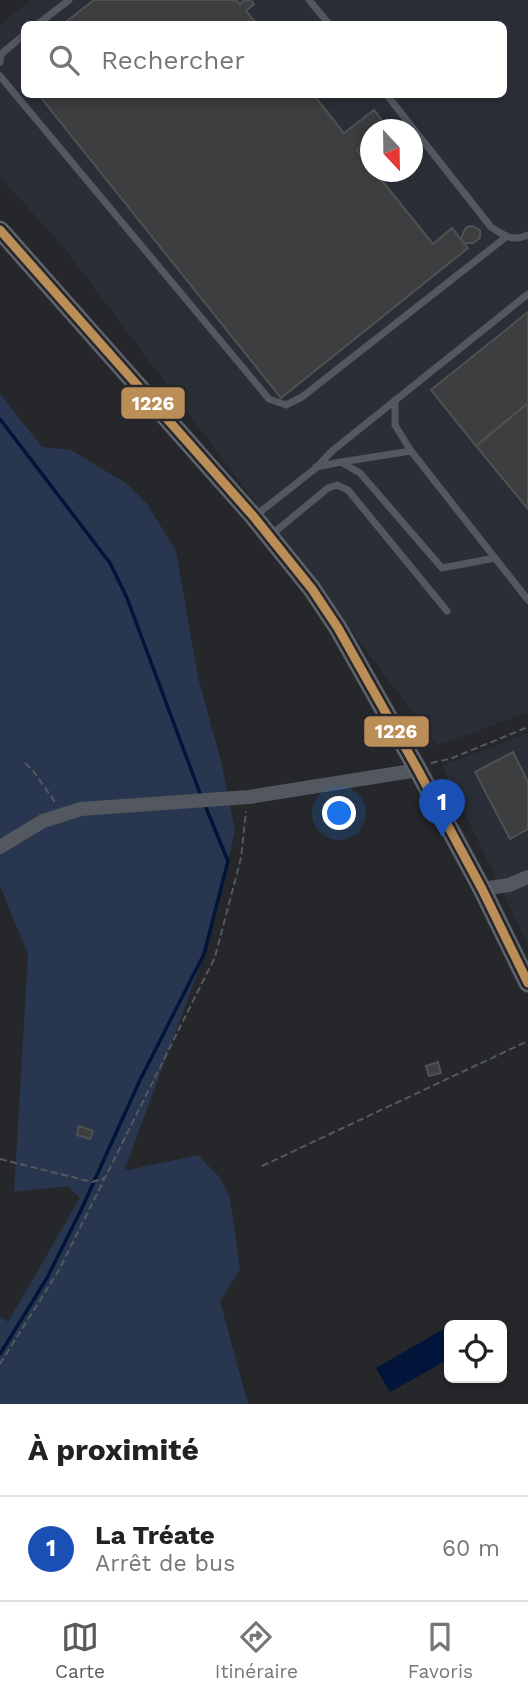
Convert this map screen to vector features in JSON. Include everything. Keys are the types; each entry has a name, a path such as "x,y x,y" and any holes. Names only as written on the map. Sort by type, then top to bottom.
{"street":[{"path":"0,230 254,516 312,589 338,628 418,770 482,889 528,983"},
{"path":"0,846 43,821 82,809 249,797 418,770"},
{"path":"482,889 509,885 528,877"}],"lane":[{"path":"42,21 69,0"},
{"path":"309,0 326,21"},
{"path":"0,62 1,54 21,37"},
{"path":"0,76 269,400 286,405 302,397 506,237"},
{"path":"389,98 491,227 506,237 519,239 528,235"},
{"path":"254,516 316,468 332,450 528,294"},
{"path":"395,400 395,425 411,451 528,600"},
{"path":"316,468 411,451"},
{"path":"341,462 360,472 442,568 495,558"},
{"path":"270,536 328,488 337,485 348,490 447,611"}],"path":[{"path":"418,770 431,763 468,753 528,727"},
{"path":"25,763 63,814"},
{"path":"0,1364 58,1269 215,957 241,858 249,797"},
{"path":"262,1166 528,1041"},
{"path":"0,1159 92,1182 106,1178"}],"shaded area":[{"path":"31,0 528,0 528,713 437,745 66,250 0,177 0,25"},
{"path":"0,394 42,447 71,450 127,484 147,504 176,551 198,677 222,765 235,831 206,950 124,1171 198,1155 221,1179 230,1198 240,1269 220,1301 248,1404 0,1404 0,1316 8,1322 80,1198 68,1186 14,1192 28,954 0,886"},
{"path":"528,733 528,945 442,766"}],"water":[{"path":"444,1329 444,1362 390,1392 376,1368"}],"building":[{"path":"94,0 236,0 240,4 244,0 251,0 254,4 246,11 254,21 67,21"},
{"path":"41,98 316,98 344,133 360,121 360,148 357,150 360,154 360,182 383,182 433,244 452,228 468,248 281,398"},
{"path":"374,110 381,119 362,119"},
{"path":"473,226 480,230 480,238 473,243 464,243 461,239 464,231"},
{"path":"528,312 528,403 476,446 431,390"},
{"path":"528,403 528,509 476,446"},
{"path":"513,752 528,782 528,829 510,839 475,772"},
{"path":"438,1062 441,1073 429,1076 426,1066"},
{"path":"79,1126 93,1131 90,1139 77,1135"}],"waterway":[{"path":"0,419 110,563 127,598 201,796"},
{"path":"0,1354 47,1278 140,1080 204,954 228,861 204,803"}],"transit line":[{"name":"1226","path":"0,230 254,517 312,589 338,628 418,770 482,889 528,983"}],"place":[{"name":"La Tréate","path":"442,837"}]}
